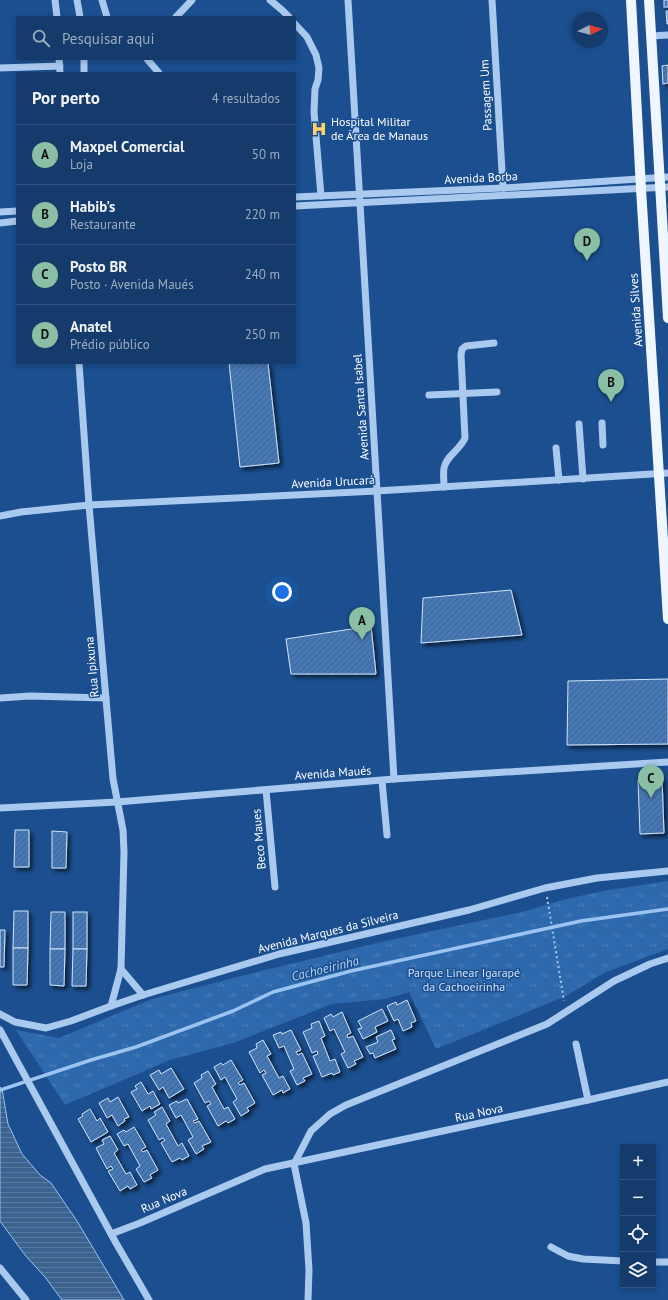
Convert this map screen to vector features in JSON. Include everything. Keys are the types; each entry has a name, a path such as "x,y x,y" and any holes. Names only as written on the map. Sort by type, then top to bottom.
{"main road":[{"name":"Avenida Silves","path":"631,0 641,184 664,473 668,619"},
{"path":"649,0 664,182 668,318"}],"street":[{"path":"56,0 56,16"},
{"path":"77,0 80,16"},
{"path":"102,0 106,16"},
{"path":"177,16 192,0"},
{"path":"270,0 288,16"},
{"name":"Avenida Santa Isabel","path":"348,0 394,779"},
{"name":"Passagem Um","path":"492,0 503,188"},
{"path":"296,25 307,38 316,55 319,68 318,80 315,89 314,112 321,196"},
{"path":"651,36 668,35"},
{"path":"84,60 84,72"},
{"path":"148,60 158,72"},
{"path":"0,68 60,66"},
{"name":"Avenida Borba","path":"296,206 664,182"},
{"name":"Avenida Borba","path":"296,197 641,184"},
{"path":"0,212 16,211"},
{"path":"0,222 16,222"},
{"path":"444,487 444,468 448,458 462,445 465,438 461,355 462,349 466,346 494,343"},
{"name":"Rua Ipixuna","path":"79,364 89,505 113,779 123,830 124,852 120,969 111,1006"},
{"path":"429,395 497,392"},
{"path":"602,423 603,445"},
{"path":"579,424 583,479"},
{"path":"556,448 559,480"},
{"name":"Avenida Urucará","path":"0,516 21,512 89,505 377,491 664,473"},
{"path":"0,511 21,512"},
{"path":"0,698 30,696 106,698"},
{"name":"Avenida Maués","path":"0,808 117,802 394,779 668,762"},
{"path":"382,780 387,835"},
{"name":"Beco Maues","path":"266,790 275,888"},
{"name":"Avenida Marques da Silveira","path":"0,1014 15,1022 46,1028 71,1021 143,995 279,954 469,910 545,888 597,878 668,872"},
{"path":"308,1300 309,1270 306,1223 294,1164 311,1131 330,1114 346,1104 547,1024 614,981 650,964 668,958"},
{"path":"120,969 143,995"},
{"path":"0,1030 111,1234 149,1300"},
{"path":"576,1044 588,1100"},
{"name":"Rua Nova","path":"111,1234 148,1220 265,1169 282,1164 294,1164 668,1082"},
{"path":"550,1248 568,1256 584,1259 620,1261"},
{"path":"656,1262 668,1262"},
{"path":"0,1268 26,1300"}],"path":[{"path":"548,901 566,1012"}],"green space":[{"name":"Parque Linear Igarapé da Cachoeirinha","path":"668,881 668,949 606,972 564,997 436,1049 409,992 385,999 332,1004 233,1043 170,1060 65,1105 16,1030 59,1038 152,999 241,976 390,940 526,911 566,899 603,891"}],"shaded area":[{"path":"0,1087 2,1089 8,1124 22,1154 40,1175 51,1183 77,1221 124,1300 62,1300 45,1277 25,1255 0,1221"}],"building":[{"path":"664,0 668,0 668,7 664,7"},
{"path":"666,11 668,11 668,24 667,24"},
{"path":"668,65 668,83 663,84 662,66"},
{"path":"229,364 268,364 279,463 240,467"},
{"path":"511,590 522,635 421,643 423,598"},
{"path":"371,626 376,674 291,674 286,639"},
{"path":"668,679 668,744 567,745 568,681"},
{"path":"654,774 662,778 664,833 640,834 638,780 647,775"},
{"path":"15,830 29,830 29,867 14,867"},
{"path":"52,831 67,832 66,868 52,868"},
{"path":"14,911 28,911 28,948 13,948"},
{"path":"51,912 65,912 65,949 50,949"},
{"path":"73,912 87,912 87,949 73,949"},
{"path":"0,930 5,930 4,967 0,967"},
{"path":"13,948 28,948 27,985 13,985"},
{"path":"50,949 65,949 64,986 50,985"},
{"path":"73,949 87,949 86,986 72,986"},
{"path":"407,1000 416,1021 411,1023 412,1027 403,1031 398,1019 394,1021 387,1006 396,1002 397,1005"},
{"path":"382,1009 388,1021 375,1027 377,1032 363,1039 358,1029 362,1028 358,1021"},
{"path":"342,1012 351,1033 347,1035 348,1038 353,1036 363,1057 354,1061 356,1064 348,1068 341,1054 345,1052 334,1029 330,1031 324,1018 331,1014 333,1017"},
{"path":"319,1021 325,1036 321,1038 330,1061 335,1059 340,1072 322,1077 313,1056 318,1054 317,1051 312,1053 303,1032 312,1028 311,1024"},
{"path":"291,1030 301,1050 296,1052 298,1055 302,1053 312,1074 303,1078 305,1081 297,1085 290,1071 294,1069 284,1046 279,1048 273,1035 281,1032 282,1034"},
{"path":"391,1030 395,1039 392,1040 396,1049 375,1058 373,1053 370,1054 366,1047 378,1042 376,1037"},
{"path":"263,1040 271,1054 267,1056 279,1078 283,1076 290,1089 283,1093 282,1090 273,1095 262,1075 266,1073 264,1070 260,1073 249,1052 257,1048 256,1044"},
{"path":"231,1060 243,1080 238,1083 240,1085 244,1083 255,1103 247,1108 249,1111 241,1116 233,1102 237,1099 225,1077 221,1080 214,1067 221,1063 223,1065"},
{"path":"171,1068 184,1089 169,1098 163,1087 159,1090 150,1075 159,1070 161,1074"},
{"path":"208,1071 216,1084 212,1087 224,1109 228,1107 235,1119 228,1123 226,1121 218,1126 207,1106 211,1104 209,1101 205,1103 194,1083 202,1078 201,1075"},
{"path":"141,1082 148,1094 153,1091 160,1104 151,1109 150,1106 142,1111 131,1092 137,1089 135,1086"},
{"path":"118,1097 129,1117 124,1119 125,1121 118,1126 112,1115 107,1118 99,1103 108,1098 110,1102"},
{"path":"187,1099 198,1119 193,1121 195,1123 199,1121 211,1142 202,1146 204,1149 196,1154 188,1140 193,1137 181,1115 176,1118 169,1105 177,1101 178,1103"},
{"path":"162,1107 170,1121 166,1124 178,1146 182,1143 189,1156 182,1160 180,1158 172,1162 161,1143 165,1140 163,1138 159,1140 148,1120 156,1115 154,1112"},
{"path":"90,1109 97,1121 100,1118 108,1132 91,1142 78,1119 83,1116 82,1114"},
{"path":"134,1127 146,1147 141,1150 143,1152 147,1150 158,1170 150,1175 152,1178 144,1182 136,1169 140,1166 128,1144 124,1146 117,1134 124,1130 126,1132"},
{"path":"110,1136 118,1150 114,1153 126,1174 130,1172 137,1185 130,1189 128,1186 120,1191 108,1171 113,1169 111,1166 107,1169 96,1148 104,1144 102,1140"}],"waterway":[{"name":"Cachoeirinha","path":"0,1090 136,1047 233,1011 273,992 351,971 581,921 668,909"}],"place":[{"name":"Hospital Militar de Área de Manaus","path":"319,129"},
{"name":"Anatel","path":"587,261"},
{"name":"Habib's","path":"611,402"},
{"name":"Maxpel Comercial","path":"362,640"},
{"name":"Posto BR","path":"651,798"}]}
